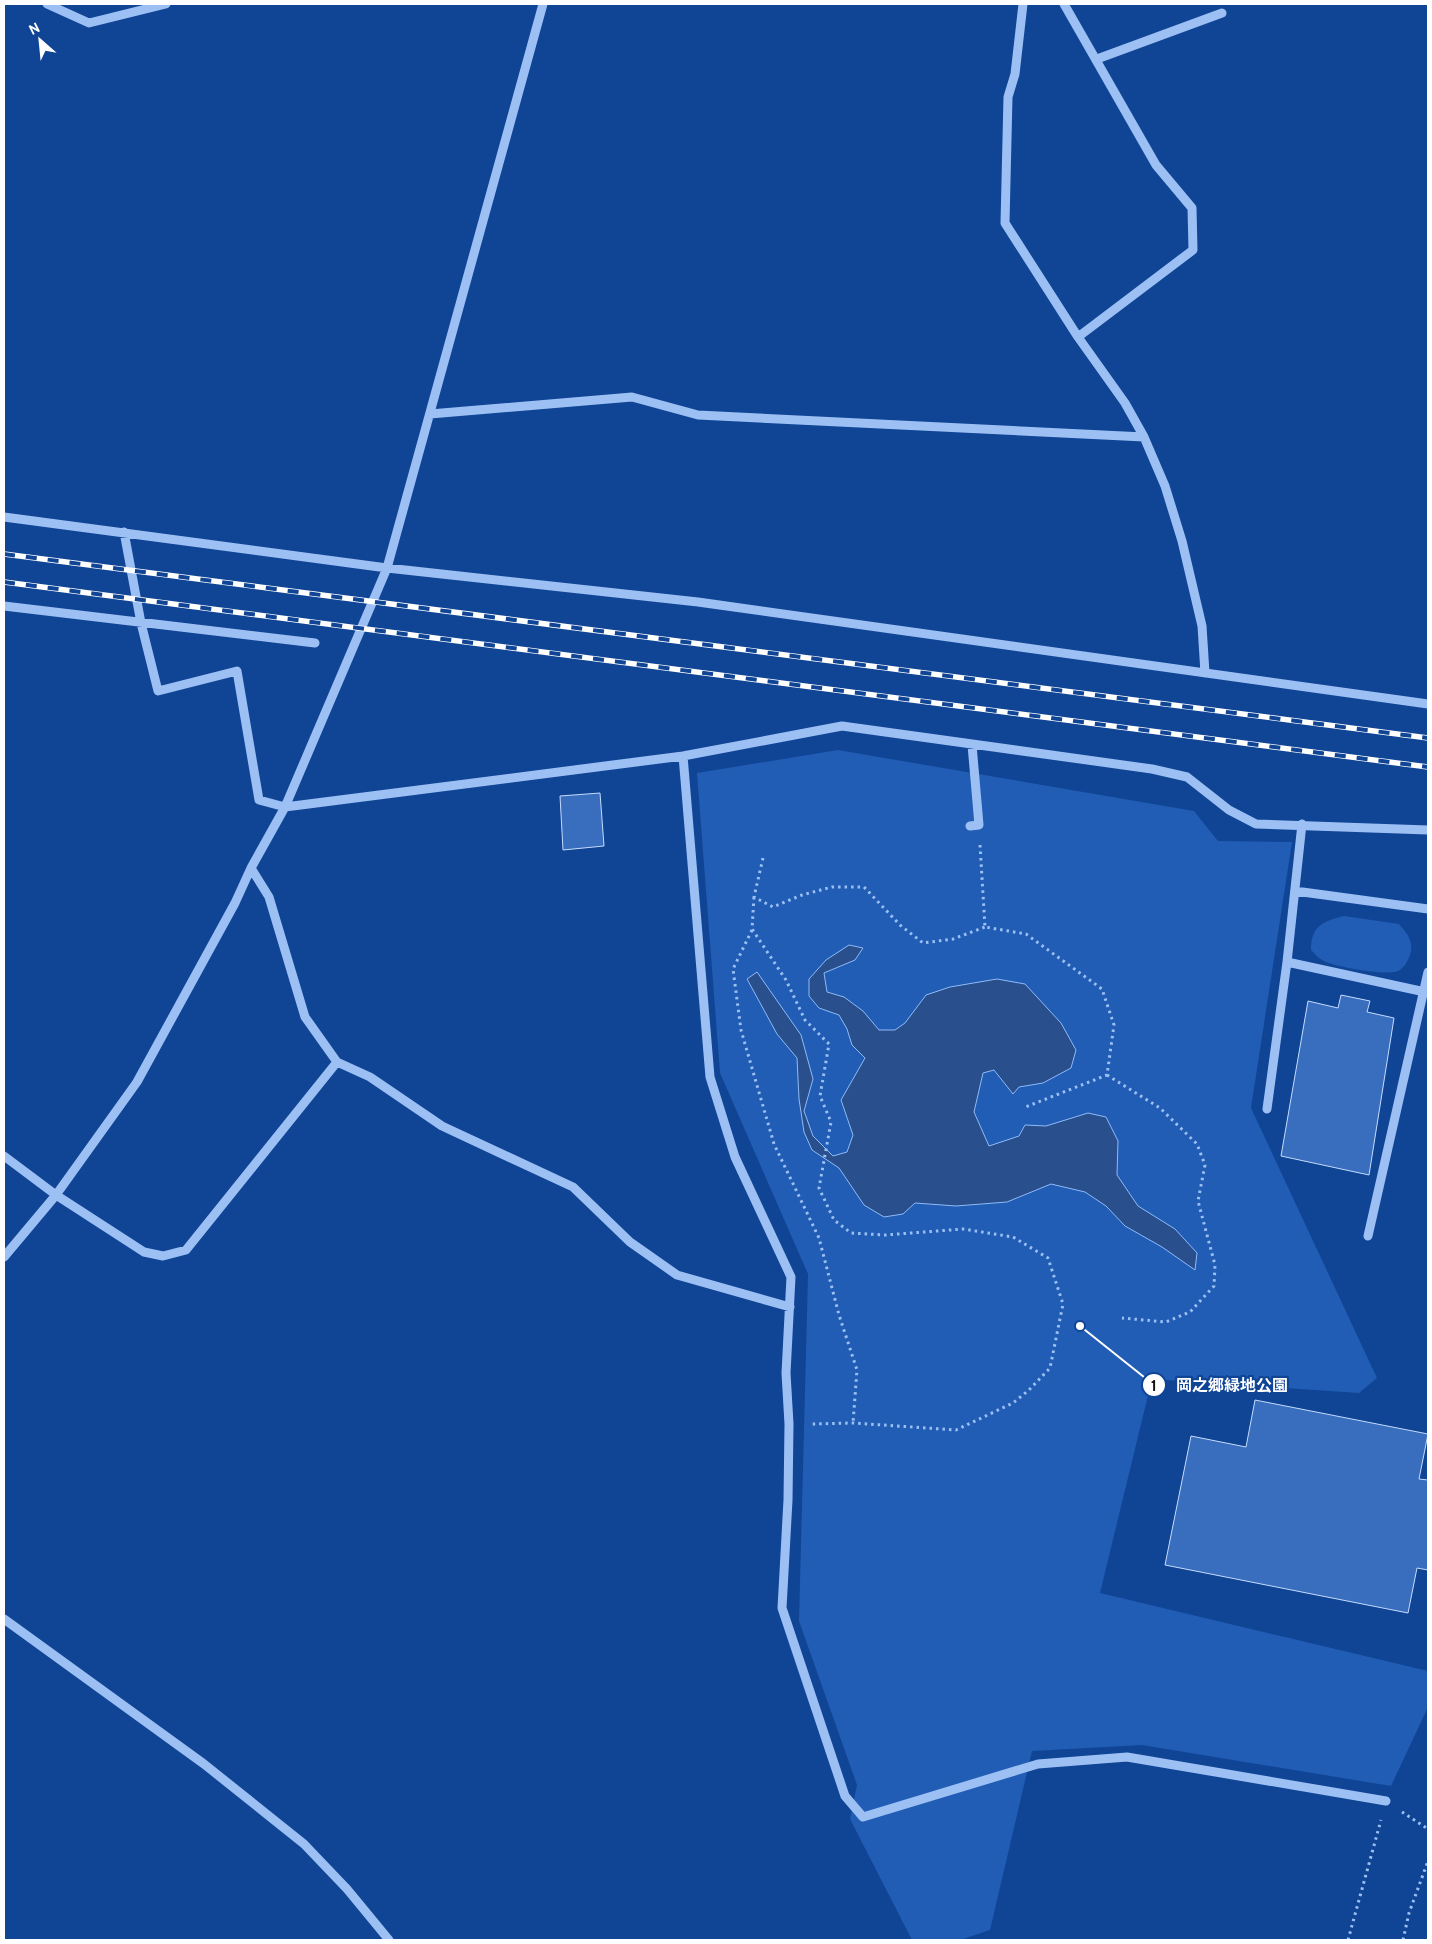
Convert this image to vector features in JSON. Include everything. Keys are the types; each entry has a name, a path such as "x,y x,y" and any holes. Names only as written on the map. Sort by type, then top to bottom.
{"street":[{"path":"47,4 89,23 166,4"},
{"path":"4,1257 56,1195 137,1082 235,903 250,868 285,807 387,568 543,4"},
{"path":"1023,4 1015,74 1008,97 1005,223 1078,337 1125,403 1144,437 1165,486 1182,541 1202,626 1206,673"},
{"path":"1064,4 1156,165 1192,208 1193,250 1078,337"},
{"path":"1097,59 1222,13"},
{"path":"430,414 632,397 698,415 1144,437"},
{"path":"4,517 387,568 698,602 1428,704"},
{"path":"124,532 140,623 158,691 236,671 259,800 285,807 683,756 842,726 1152,768 1187,777 1229,810 1256,824 1302,824 1428,830"},
{"path":"4,606 315,643"},
{"path":"972,745 975,825"},
{"path":"683,756 710,1077 735,1157 791,1277 786,1373 789,1424 788,1500 782,1608 844,1796 863,1817 1038,1764 1127,1757 1386,1801"},
{"path":"1268,1109 1302,824"},
{"path":"250,868 269,897 305,1017 337,1062 370,1077 442,1126 573,1187 630,1242 677,1275 790,1307"},
{"path":"1295,891 1428,909"},
{"path":"1287,962 1425,992"},
{"path":"1368,1236 1425,992 1428,972"},
{"path":"4,1156 56,1195 144,1252 163,1256 186,1250 337,1062"},
{"path":"4,1619 204,1764 304,1844 347,1889 389,1940"}],"path":[{"path":"975,825 985,927"},
{"path":"763,858 754,897 752,930 733,969 741,1030 774,1144 819,1238 839,1315 857,1370 852,1423"},
{"path":"754,897 773,907 802,894 832,887 864,887 900,925 923,943 953,939 985,927 1026,934 1102,989 1114,1025 1107,1075"},
{"path":"752,930 786,980 805,1020 829,1044 820,1096 831,1122 819,1188 834,1220 851,1233 885,1235 963,1229 1013,1237 1048,1258 1063,1304 1050,1368 1030,1390 1013,1403 956,1430 852,1423 789,1424"},
{"path":"1023,1108 1107,1075"},
{"path":"1107,1075 1160,1108 1197,1144 1205,1165 1198,1201 1215,1266 1214,1286 1190,1312 1166,1322 1122,1318"},
{"path":"1348,1940 1386,1801 1428,1829"},
{"path":"1403,1940 1409,1914 1428,1861"}],"shaded area":[{"path":"838,750 1194,811 1218,841 1292,842 1251,1108 1377,1378 1359,1393 1152,1379 1100,1593 1428,1671 1428,1707 1391,1786 1142,1745 1032,1751 990,1930 960,1940 912,1940 850,1819 857,1785 799,1621 808,1274 720,1073 697,773"},
{"path":"1344,916 1399,924 1411,942 1410,955 1404,966 1398,971 1373,972 1341,966 1326,962 1320,958 1311,950 1313,935 1324,923"},
{"path":"849,945 863,948 855,960 824,973 827,992 844,997 863,1011 879,1030 895,1030 905,1023 926,995 950,987 997,979 1025,984 1061,1023 1076,1050 1071,1068 1043,1083 1019,1087 1013,1094 994,1070 983,1073 974,1112 989,1146 1019,1136 1025,1125 1046,1126 1088,1113 1106,1117 1118,1141 1117,1175 1138,1206 1175,1229 1197,1253 1195,1270 1162,1247 1125,1226 1106,1206 1085,1192 1051,1184 1007,1202 956,1206 915,1203 903,1214 884,1217 864,1205 839,1168 812,1150 804,1132 799,1099 797,1058 777,1034 747,979 757,972 801,1035 813,1079 804,1111 813,1136 833,1156 847,1152 853,1135 841,1100 865,1058 852,1045 847,1029 839,1015 819,1008 809,996 809,979 826,960"}],"building":[{"path":"600,793 604,846 563,850 560,796"},
{"path":"1341,995 1370,1001 1367,1012 1394,1018 1369,1175 1281,1156 1308,1001 1338,1008"},
{"path":"1255,1400 1428,1434 1419,1479 1428,1480 1428,1570 1417,1568 1408,1613 1165,1565 1191,1436 1246,1447"}],"railway":[{"path":"4,554 1428,738"},
{"path":"4,582 1428,767"}],"place":[{"name":"岡之郷緑地公園","path":"1080,1326"}]}
